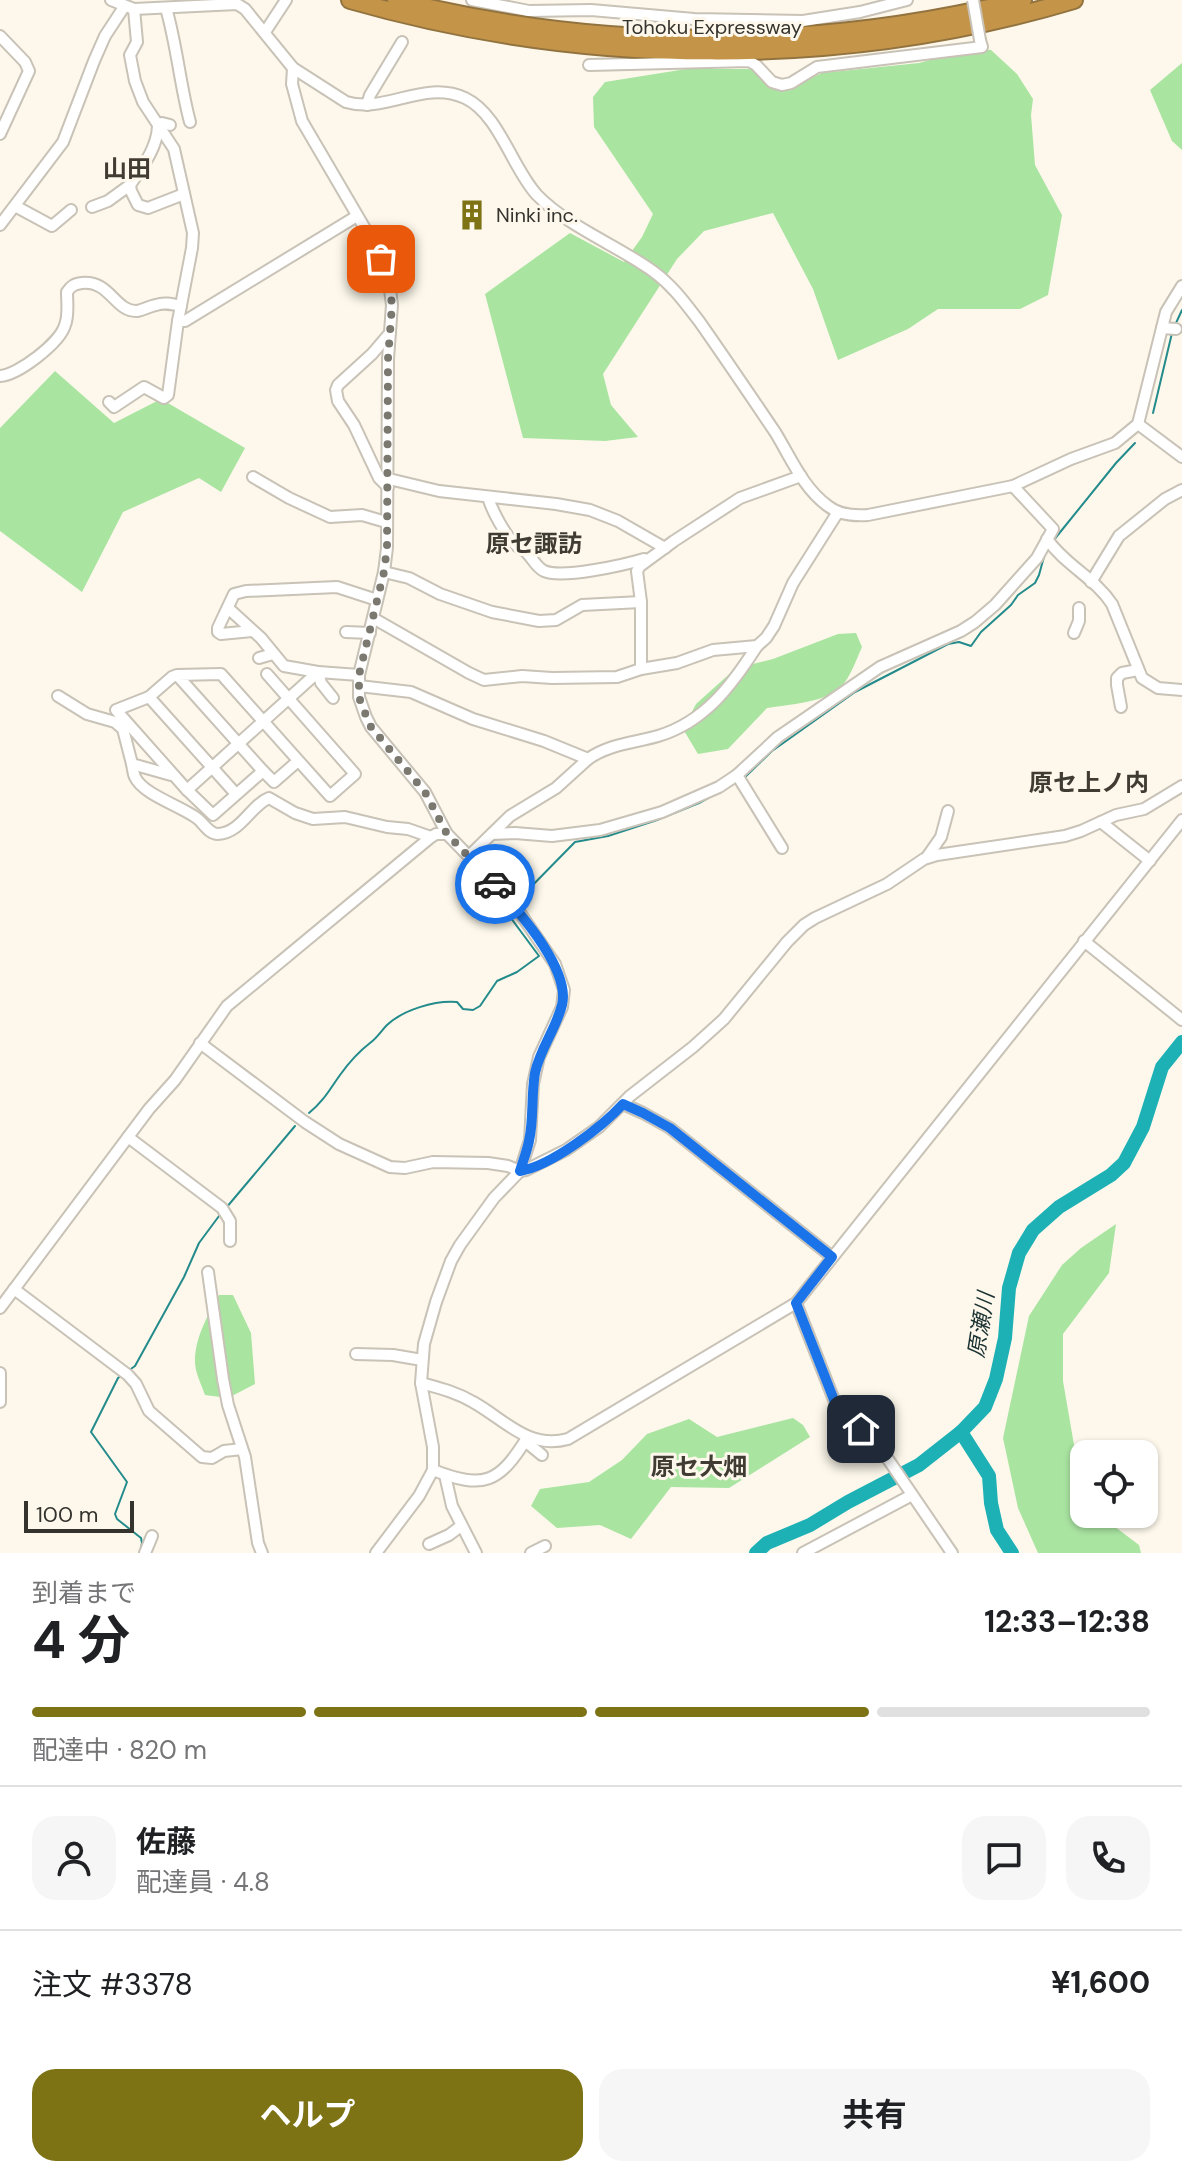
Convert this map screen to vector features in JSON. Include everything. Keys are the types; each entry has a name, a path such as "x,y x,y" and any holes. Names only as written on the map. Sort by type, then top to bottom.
{"highway":[{"name":"Tohoku Expressway","path":"350,0 446,25 522,38 635,49 762,51 879,40 1005,18 1074,0"},
{"name":"Tohoku Expressway","path":"396,0 521,25 695,39 790,36 875,28 932,20 1023,0"}],"street":[{"path":"111,0 129,8 237,4 245,9 293,68 346,102 367,105 435,91 462,97 476,106 493,126 526,182 545,203 652,270 681,297 817,497 830,508 852,516 1013,486 1115,443 1138,424 1168,328 1166,312 1182,286"},
{"path":"265,32 286,0"},
{"path":"472,0 529,11 592,10 694,19 803,21 860,12 907,0"},
{"path":"589,65 749,61 768,79 782,85 817,67 982,47 973,0"},
{"path":"109,402 114,407 144,387 160,398 168,395 193,233 174,149 143,102 135,81 130,55 137,42 129,8"},
{"path":"0,225 63,142 105,36 129,8"},
{"path":"166,8 190,122"},
{"path":"0,36 25,62 29,71 0,134"},
{"path":"367,105 402,42"},
{"path":"293,68 295,102 302,121 374,244 388,274 392,305 387,548 359,680 359,697 371,727 425,792 447,834 520,913 555,964 564,990 562,1007 539,1057 533,1084 530,1140 520,1171 494,1198 451,1261 424,1344 421,1383 433,1447 433,1470 419,1496 376,1553"},
{"path":"158,126 162,123 170,125"},
{"path":"92,207 108,201 130,185 151,151 158,126"},
{"path":"151,151 151,166"},
{"path":"130,185 135,202 141,208 184,194"},
{"path":"15,206 52,226 71,210"},
{"path":"178,321 185,321 357,216"},
{"path":"0,376 18,371 64,330 67,292 77,283 100,285 120,304 137,311 159,303 181,306"},
{"path":"390,333 336,390 338,401 354,425 379,478 388,483 439,491 590,510 618,521 665,548"},
{"path":"1138,424 1182,457"},
{"path":"641,669 641,602 637,571 647,560 748,493 801,476"},
{"path":"253,477 330,517 362,515 386,522"},
{"path":"492,834 552,836 600,830 662,812 740,779 778,737 880,667 961,631 995,605 1037,558 1053,529 1013,486"},
{"path":"1091,582 1119,536 1165,499 1182,490"},
{"path":"488,497 491,508 514,545 544,571 571,573 647,560"},
{"path":"469,856 510,816 556,788 588,759 599,752 660,736 693,721 725,692 774,626 793,583 838,512"},
{"path":"1047,539 1056,552 1106,594 1142,678 1158,688 1182,690"},
{"path":"384,572 409,578 440,594 480,608 539,621 556,620 582,605 641,602"},
{"path":"252,631 218,632 234,594 337,587 377,600"},
{"path":"228,608 284,666 411,692 473,719 544,741 588,759"},
{"path":"1074,633 1079,621 1079,608"},
{"path":"373,618 484,680 522,676 617,677 677,663 713,650 757,646"},
{"path":"346,632 370,633"},
{"path":"259,658 273,654"},
{"path":"1121,707 1117,678 1122,673 1138,670"},
{"path":"318,672 321,683 333,698"},
{"path":"187,790 318,672"},
{"path":"263,771 213,815 116,710 149,697 177,675 221,674 330,796 355,774 267,674"},
{"path":"177,675 274,782 298,761"},
{"path":"58,696 87,714 115,722 123,729 135,778 214,833 220,834 245,820 269,798 313,819 345,817 408,829 431,837"},
{"path":"149,697 236,794"},
{"path":"132,764 173,775"},
{"path":"740,779 782,848"},
{"path":"200,1043 305,1122 339,1144 390,1167 405,1168 433,1162 488,1163 520,1171 566,1150 599,1127 630,1096 724,1019 758,975 804,925 828,911 887,884 937,855 1065,836 1116,815 1144,809 1182,786"},
{"path":"926,859 941,837 948,811"},
{"path":"526,1439 553,1442 568,1439 796,1303 1182,820"},
{"path":"1101,822 1150,861"},
{"path":"0,1308 128,1137 175,1080 227,1006 431,837 447,834"},
{"path":"1084,941 1182,1020"},
{"path":"623,1104 670,1128 832,1257"},
{"path":"128,1137 224,1211 230,1221 230,1241"},
{"path":"208,1272 223,1379 250,1481 262,1553"},
{"path":"14,1289 120,1368 136,1384 149,1411 202,1457 212,1458 224,1451 242,1449"},
{"path":"796,1303 836,1405 846,1419 871,1437 952,1553"},
{"path":"356,1354 422,1360"},
{"path":"0,1373 0,1402"},
{"path":"421,1383 455,1392 476,1403 526,1439 542,1455"},
{"path":"433,1470 475,1481 499,1474 526,1439"},
{"path":"445,1475 452,1506 476,1553"},
{"path":"803,1553 911,1494"},
{"path":"429,1544 461,1526"},
{"path":"145,1553 152,1536"},
{"path":"531,1553 545,1546"}],"green space":[{"path":"971,49 991,50 1017,74 1033,99 1031,115 1035,165 1062,215 1048,295 1020,309 938,309 908,329 838,360 813,289 773,213 704,231 677,259 603,374 611,405 638,437 605,441 523,438 485,294 570,233 624,262 642,237 653,214 594,127 593,97 605,82 686,69 750,69 785,90 822,73 919,63"},
{"path":"1182,63 1182,150 1172,141 1150,90"},
{"path":"55,371 114,423 161,399 245,448 221,492 199,478 123,512 82,592 0,531 0,428"},
{"path":"856,633 862,647 848,678 835,692 806,702 767,708 728,749 698,754 683,729 696,704 736,668 773,659 838,634"},
{"path":"1116,1224 1109,1273 1063,1334 1063,1381 1073,1440 1070,1440 1070,1528 1117,1528 1139,1545 1141,1553 1038,1553 1018,1508 1003,1438 1029,1316 1062,1265"},
{"path":"219,1295 233,1295 251,1333 255,1384 228,1398 205,1395 195,1360 201,1331"},
{"path":"793,1418 803,1425 810,1437 729,1488 671,1487 631,1539 600,1525 557,1528 531,1506 540,1489 589,1482 622,1460 647,1434 689,1419 717,1437"}],"waterway":[{"path":"1176,323 1182,310"},
{"path":"1153,413 1172,333"},
{"path":"1053,541 1135,443"},
{"path":"743,779 772,751 855,692 948,644 959,642 971,646 1018,595 1035,583 1045,553"},
{"path":"522,896 575,842 608,836 657,820 699,803 737,782"},
{"path":"309,1113 354,1058 394,1020 420,1007 439,1003 457,1002 463,1009 473,1010 480,1006 497,981 517,972 539,956 505,910 508,907"},
{"name":"原瀬川","path":"756,1553 767,1543 810,1525 919,1465 961,1432 985,1407 996,1379 1005,1338 1009,1288 1019,1253 1033,1230 1059,1207 1111,1175 1124,1163 1143,1127 1162,1067 1182,1042"},
{"path":"226,1208 295,1126"},
{"path":"128,1371 135,1366 199,1243 222,1212"},
{"path":"123,1374 118,1378 91,1432 127,1482 115,1514 141,1538 140,1553"},
{"path":"961,1432 989,1476 997,1530 1012,1553"}],"way so far":[{"path":"381,259 388,274 392,305 388,359 387,548 359,675 359,697 371,727 425,792 447,834 495,884"}],"place":[{"name":"Ninki inc.","path":"472,215"}],"district":[{"name":"山田","path":"127,168"},
{"name":"原セ諏訪","path":"534,543"},
{"name":"原セ上ノ内","path":"1089,782"},
{"name":"原セ大畑","path":"699,1466"}],"route":[{"path":"495,884 520,913 555,964 564,990 562,1007 539,1057 533,1084 530,1140 520,1171 566,1150 599,1127 623,1104 670,1128 832,1257 796,1303 836,1405 846,1419 861,1429"}]}
